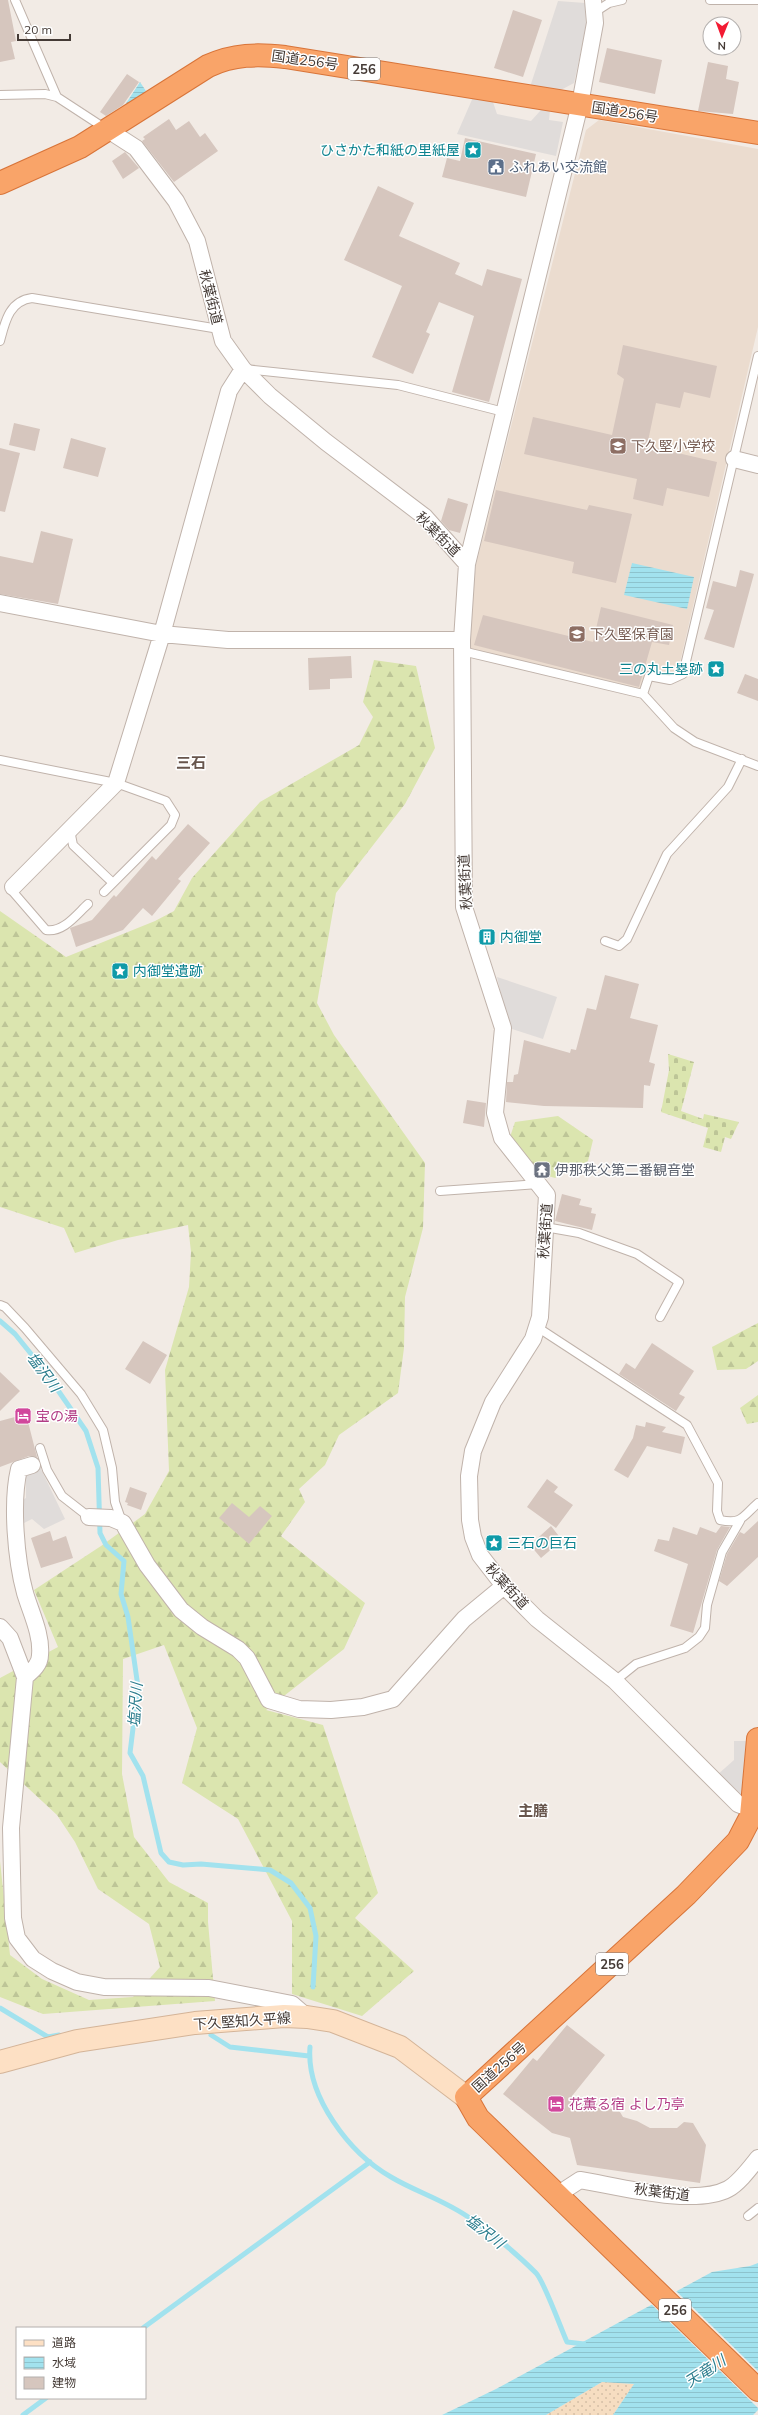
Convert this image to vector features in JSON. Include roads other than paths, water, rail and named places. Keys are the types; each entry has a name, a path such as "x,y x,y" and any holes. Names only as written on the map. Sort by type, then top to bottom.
{"highway":[{"name":"国道256号","path":"0,183 80,147 208,66 227,58 244,55 285,57 758,133"},
{"name":"国道256号","path":"758,1739 751,1820 738,1841 686,1895 466,2098 478,2118 758,2390"}],"main road":[{"name":"下久堅知久平線","path":"0,2062 77,2041 195,2023 284,2016 307,2017 333,2021 400,2047 466,2098"}],"street":[{"path":"467,564 580,104 593,37 594,6"},
{"name":"秋葉街道","path":"108,130 136,148 176,201 196,242 223,342 243,369 270,396 326,442 425,518 467,564 462,645 464,907 503,1028 495,1113 502,1138 548,1196 540,1317 533,1339 493,1402 473,1451 469,1476 470,1520 480,1555 504,1586 537,1619 615,1681 738,1804 751,1820"},
{"path":"13,887 116,783 162,634 229,391 243,369"},
{"path":"734,459 758,465"},
{"path":"0,604 162,634 228,640 462,645"},
{"path":"25,1677 35,1670 40,1657 40,1641 25,1592 15,1517 15,1488 19,1469 32,1465"},
{"path":"89,1518 117,1520 147,1565 181,1610 202,1627 238,1649 247,1658 269,1700 299,1709 330,1710 362,1707 393,1699 464,1619 504,1586"},
{"path":"0,1627 10,1638 25,1677 11,1828 13,1918 17,1938 33,1959 52,1971 77,1982 104,1987 209,1988 292,2004 307,2017"},
{"name":"秋葉街道","path":"557,2196 580,2180 670,2195 708,2195 728,2188 758,2158"}],"lane":[{"path":"15,0 57,97"},
{"path":"594,6 622,0"},
{"path":"710,0 758,0"},
{"name":"秋葉街道","path":"0,95 45,94 57,97 108,130"},
{"path":"0,341 11,310 25,299 32,298 219,329"},
{"path":"643,694 649,676 670,680 683,674 758,356"},
{"path":"243,369 398,385 504,412"},
{"path":"462,645 643,694 674,728 695,742 758,766"},
{"path":"606,941 620,946 627,939 667,854 728,787 742,759"},
{"path":"0,760 116,783 166,800 175,815 171,825 104,892"},
{"path":"70,830 73,845 113,883"},
{"path":"13,887 14,893 46,930 53,932 61,928 88,904"},
{"path":"440,1191 538,1184"},
{"path":"545,1227 580,1233 637,1254 679,1282 660,1316"},
{"path":"0,1305 5,1307 25,1328 81,1394 103,1430 112,1468 117,1520"},
{"path":"537,1327 687,1425 718,1483 717,1511 720,1520 732,1523 740,1521"},
{"path":"40,1448 47,1470 62,1496 89,1518"},
{"path":"615,1681 636,1664 685,1648 699,1637 705,1628 707,1605 722,1552 740,1521 758,1503"},
{"path":"748,2216 758,2208"}],"water":[{"path":"140,82 146,91 121,111"},
{"path":"632,563 694,577 687,609 624,595"},
{"name":"天竜川","path":"758,2263 758,2410 753,2415 613,2415 634,2384 602,2382 546,2415 442,2415 496,2389 712,2272 750,2266"}],"waterway":[{"name":"塩沢川","path":"0,1321 15,1334 44,1370 86,1431 98,1468 100,1533 106,1545 124,1561 121,1594 128,1617 138,1687 130,1753 143,1776 161,1853 169,1862 183,1865 201,1864 270,1870 291,1883 310,1908 316,1936 313,1987"},
{"path":"0,2008 48,2037 59,2035"},
{"path":"211,2035 230,2047 309,2056"},
{"name":"塩沢川","path":"310,2047 311,2066 315,2085 333,2121 346,2138 375,2167 391,2177 462,2213 513,2252 536,2273 548,2295 567,2342 584,2344"},
{"path":"144,2327 370,2162"},
{"path":"23,2415 45,2399"}],"place":[{"name":"ひさかた和紙の里紙屋","path":"473,150"},
{"name":"ふれあい交流館","path":"496,167"},
{"name":"下久堅小学校","path":"618,446"},
{"name":"下久堅保育園","path":"577,634"},
{"name":"三の丸土塁跡","path":"716,669"},
{"name":"内御堂","path":"487,937"},
{"name":"内御堂遺跡","path":"120,971"},
{"name":"伊那秩父第二番観音堂","path":"542,1170"},
{"name":"宝の湯","path":"23,1416"},
{"name":"三石の巨石","path":"494,1543"},
{"name":"花薫る宿 よし乃亭","path":"556,2104"}],"district":[{"name":"三石","path":"191,762"},
{"name":"主膳","path":"533,1810"}]}
